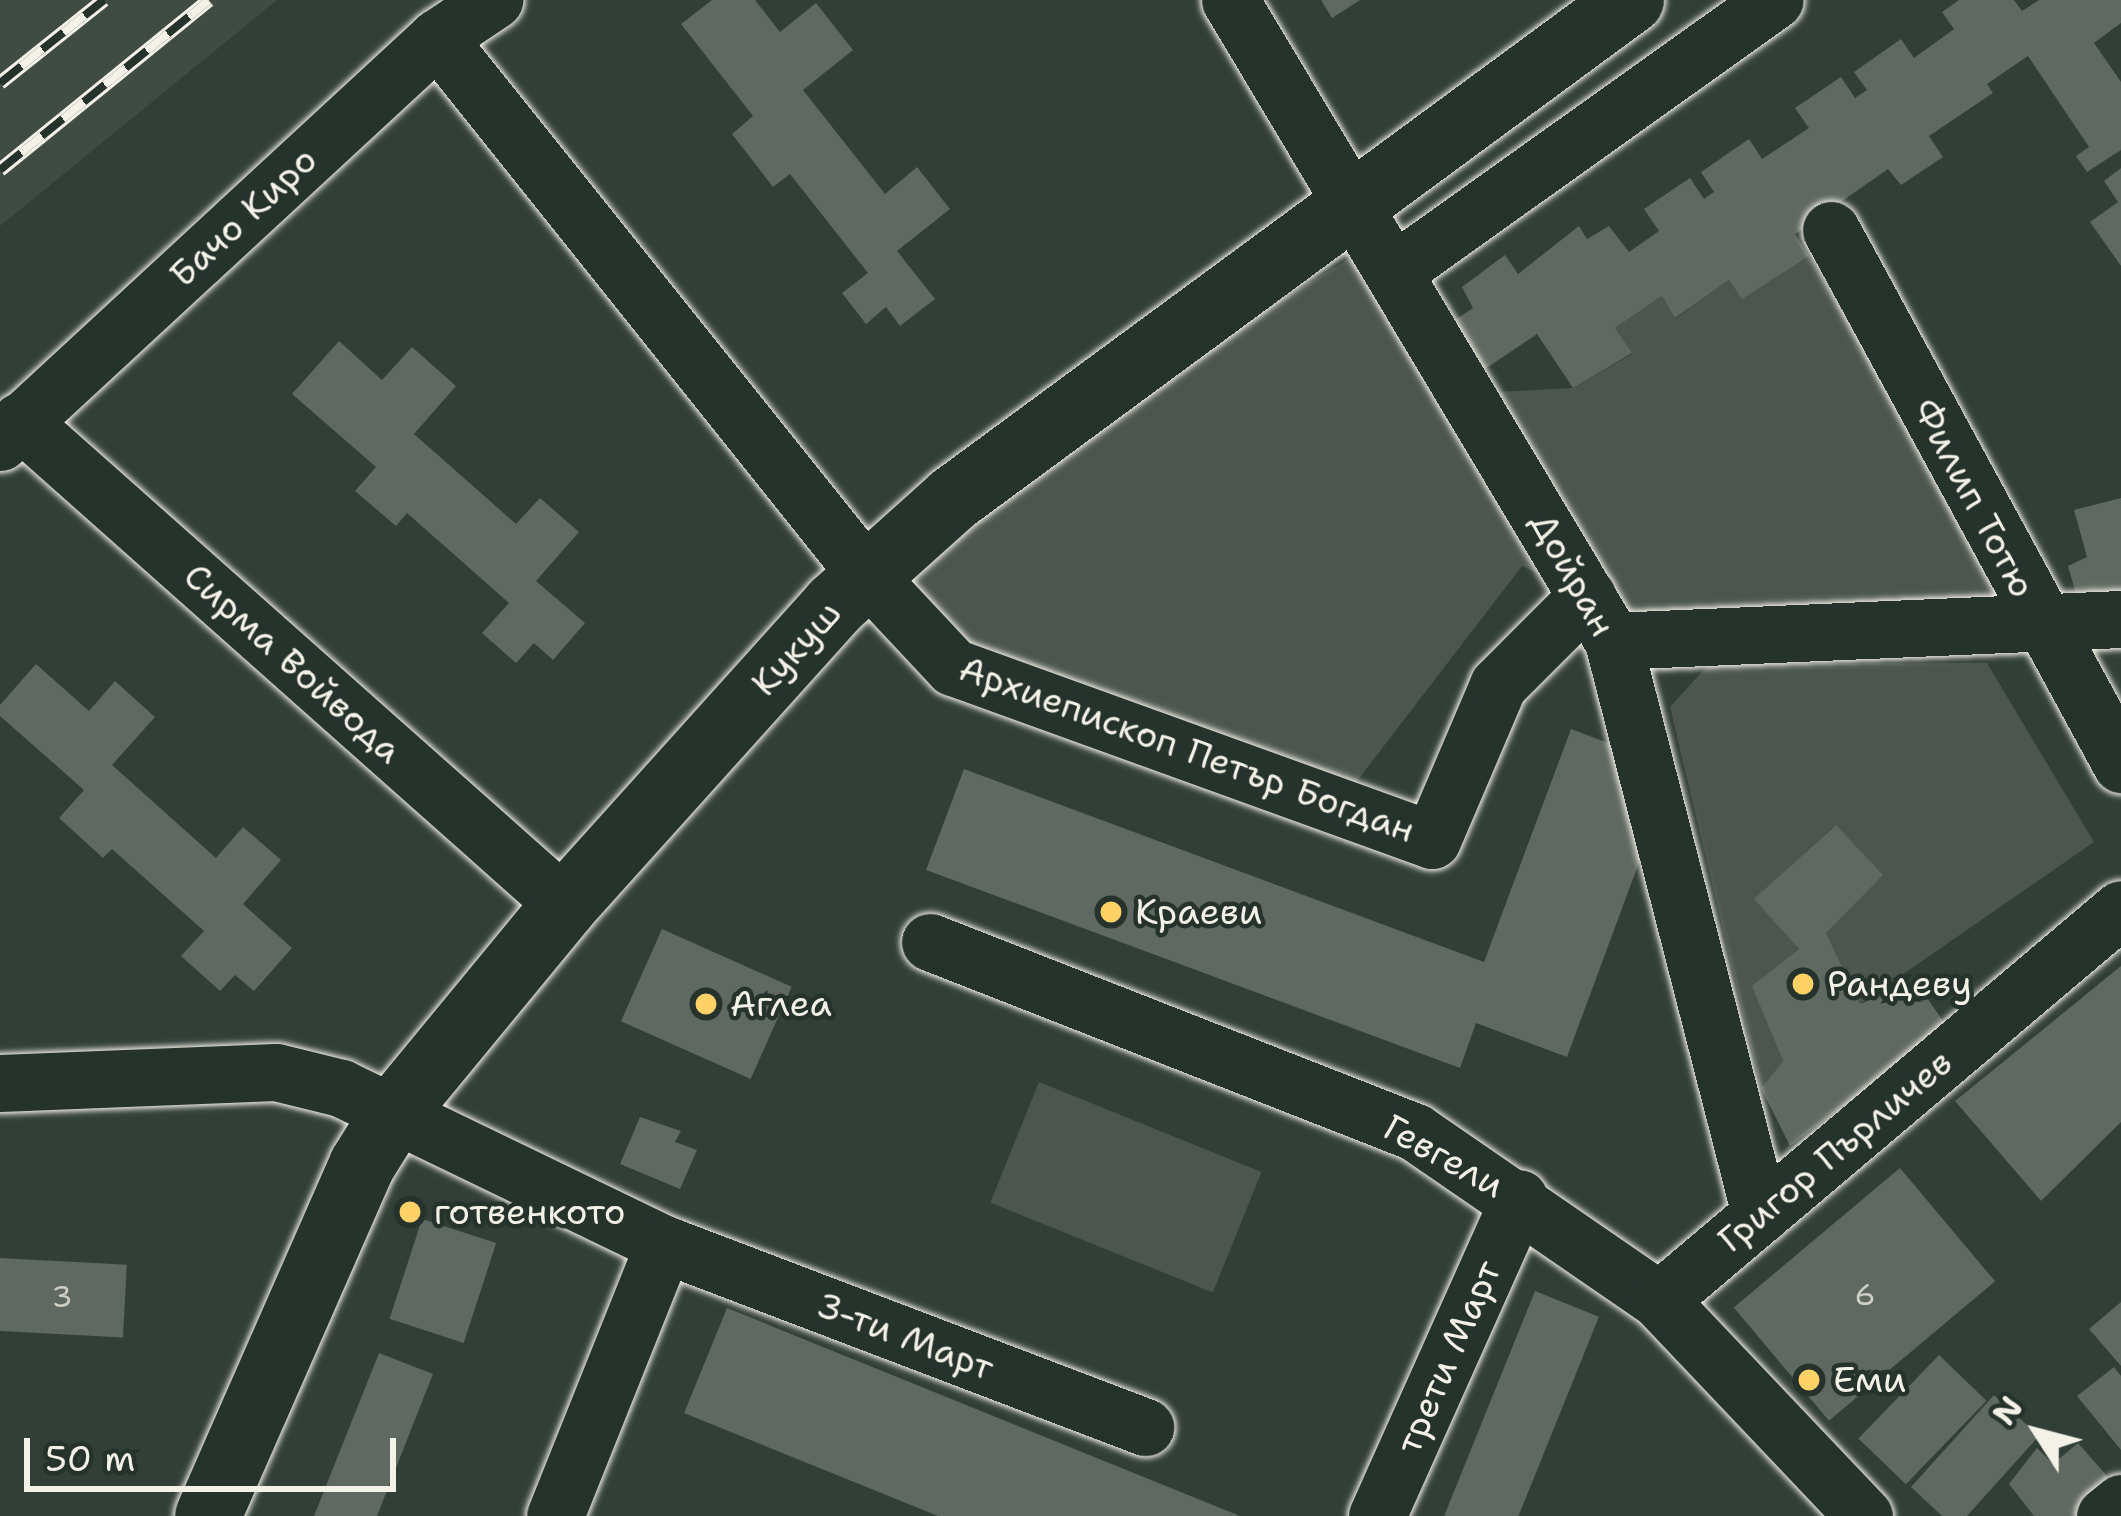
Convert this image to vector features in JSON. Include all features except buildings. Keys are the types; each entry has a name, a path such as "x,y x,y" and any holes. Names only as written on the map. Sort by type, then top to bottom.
{"street":[{"name":"Бачо Киро","path":"10,432 437,38 494,0"},
{"name":"Дойран","path":"1230,0 1396,270 1600,618 1760,1214"},
{"name":"Кукуш","path":"208,1516 345,1201 398,1109 566,905 865,573 953,499 1631,0"},
{"path":"1396,270 1775,0"},
{"name":"Архиепископ Петър Богдан","path":"437,38 865,573 953,668 1432,840 1498,685 1600,618"},
{"name":"Филип Тотю","path":"1831,230 2121,764"},
{"name":"Сирма Войвода","path":"10,432 566,905"},
{"path":"1600,618 2121,619"},
{"name":"Григор Пърличев","path":"1659,1300 2121,909"},
{"name":"Гевгели","path":"930,942 1415,1132 1519,1198 1659,1300 1864,1516"},
{"path":"0,1083 276,1072 398,1109"},
{"name":"3-ти Март","path":"398,1109 664,1244 1145,1427"},
{"name":"трети Март","path":"1377,1516 1519,1198"},
{"path":"555,1516 664,1244"},
{"path":"2105,1516 2121,1503"}],"shaded area":[{"path":"0,0 277,0 0,226"},
{"path":"1370,246 1455,394 1573,388 1632,354 1615,328 1662,296 1676,318 1729,280 1742,298 1809,256 2020,610 1637,619 1522,566 1354,785 911,627 892,578 953,499"},
{"path":"1987,663 2094,842 1860,1004 1826,933 1840,830 1833,827 1755,899 1799,949 1753,986 1783,1061 1761,1088 1670,707 1709,664"},
{"path":"1039,1082 1262,1172 1213,1292 990,1203"}],"railway":[{"path":"0,83 104,0"},
{"path":"0,170 209,0"}],"place":[{"name":"Краеви","path":"1111,912"},
{"name":"Рандеву","path":"1803,984"},
{"name":"Аглеа","path":"706,1004"},
{"name":"готвенкото","path":"410,1212"},
{"name":"Еми","path":"1809,1380"}]}
